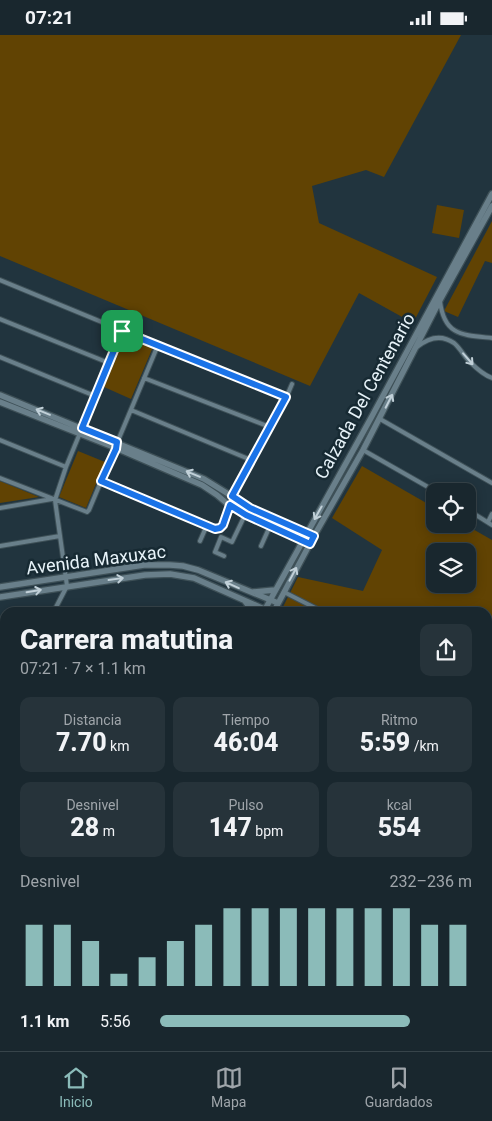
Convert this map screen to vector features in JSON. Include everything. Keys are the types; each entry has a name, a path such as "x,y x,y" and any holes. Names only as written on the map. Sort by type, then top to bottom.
{"main road":[{"name":"Calzada Del Centenario","path":"276,607 380,419 440,300 445,285 492,194"},
{"name":"Calzada Del Centenario","path":"266,607 445,285 492,206"},
{"path":"0,395 81,431"},
{"path":"0,402 204,479 250,508 314,536"},
{"path":"116,445 202,485 245,515 310,544"},
{"name":"Avenida Maxuxac","path":"0,587 144,565 170,565 198,570 278,603"},
{"name":"Avenida Maxuxac","path":"0,597 157,573 194,578 244,599 257,607"},
{"path":"209,585 213,577"},
{"path":"248,592 275,590"},
{"path":"244,599 250,607"}],"street":[{"path":"0,280 286,397"},
{"path":"440,300 444,320 449,326 460,333 492,338"},
{"path":"0,319 109,363"},
{"path":"56,607 68,586 54,499 122,331"},
{"path":"416,349 430,339 445,339 454,343 477,369 492,379"},
{"path":"0,478 87,512 158,345"},
{"path":"0,357 95,396"},
{"path":"144,378 270,427"},
{"path":"101,481 215,529 220,528 223,525 232,496 292,384"},
{"path":"130,410 252,460"},
{"path":"380,419 492,483"},
{"path":"0,440 66,467"},
{"path":"363,450 426,486"},
{"path":"0,508 54,499"},
{"path":"476,515 490,523 492,514"},
{"path":"224,556 215,552 221,537 232,542 245,515"},
{"path":"200,541 207,525"},
{"path":"261,546 270,526"},
{"path":"0,546 60,536"},
{"path":"284,592 313,607"}],"shaded area":[{"path":"0,35 461,35 384,177 366,170 312,186 319,223 437,277 413,323 359,293 310,386 0,256"},
{"path":"437,205 464,210 459,238 432,233"},
{"path":"492,221 492,263 485,261 458,317 444,311"},
{"path":"126,335 153,347 131,399 104,387"},
{"path":"78,451 105,462 86,508 59,497"},
{"path":"362,466 426,503 426,533 476,533 476,531 492,540 492,607 283,607 298,577 363,591 382,550 332,518"},
{"path":"0,481 39,497 0,503"}],"route":[{"path":"122,331 286,397 232,496 250,508 308,532 314,536 310,544 246,515 230,505 223,525 215,529 101,481 116,449 117,442 82,428 122,331"}]}
